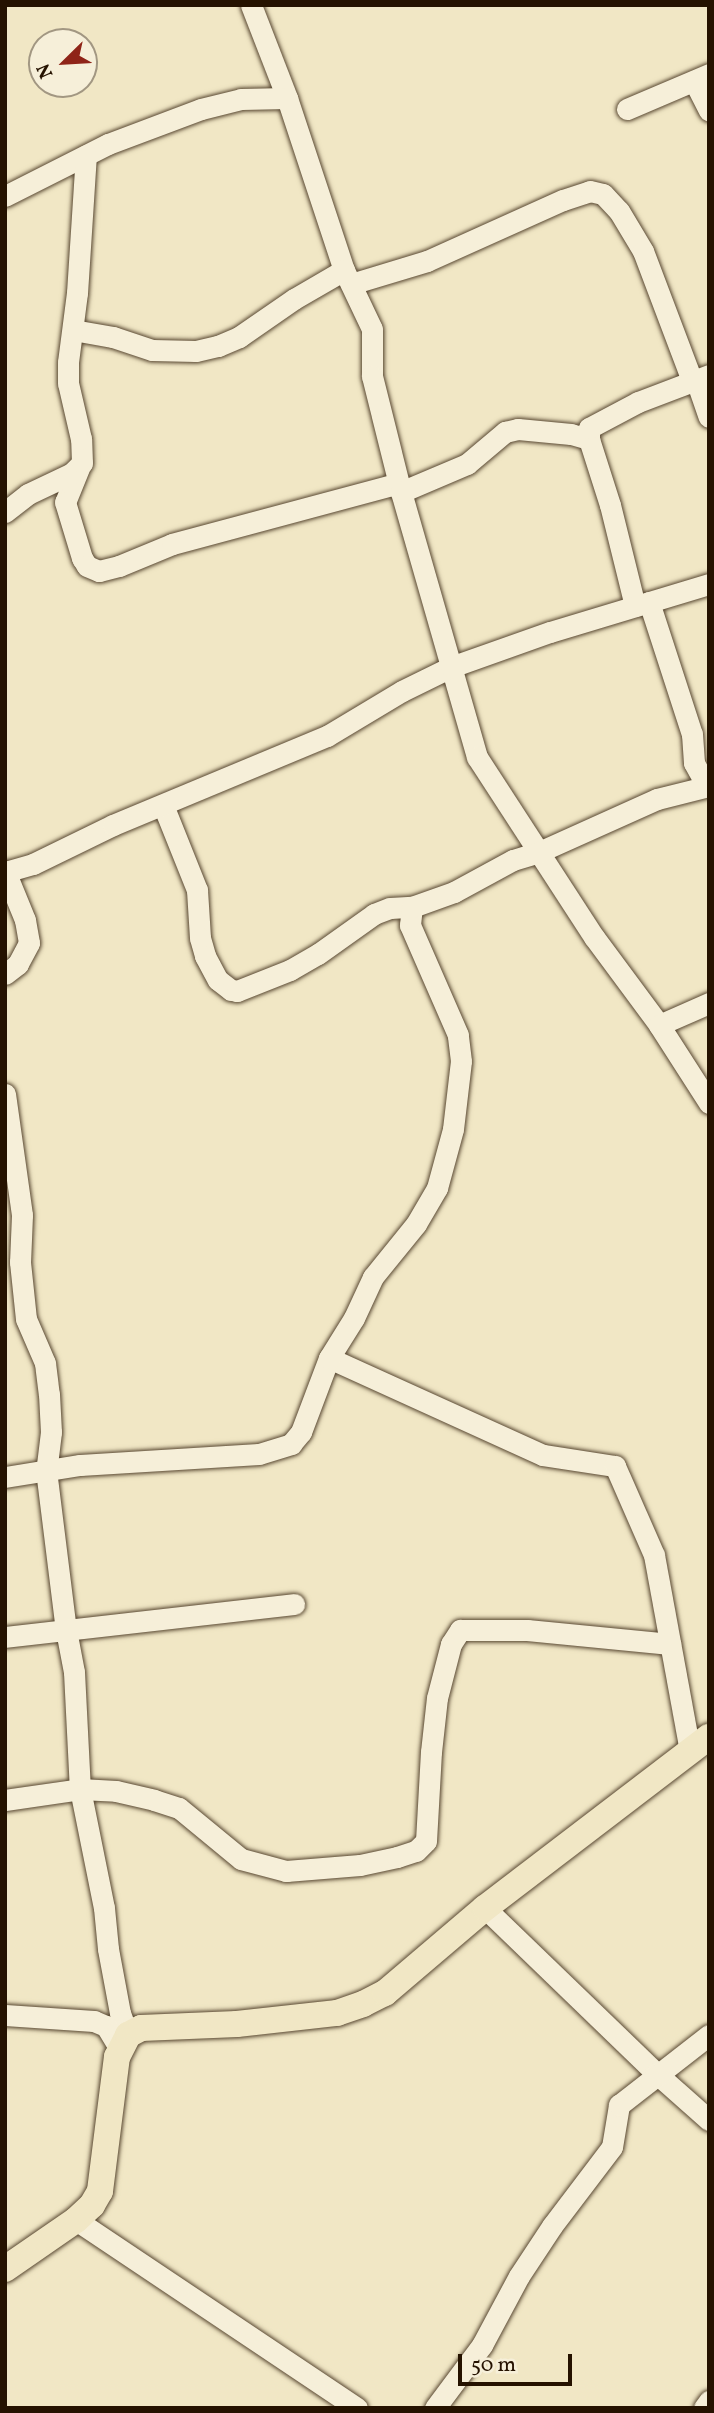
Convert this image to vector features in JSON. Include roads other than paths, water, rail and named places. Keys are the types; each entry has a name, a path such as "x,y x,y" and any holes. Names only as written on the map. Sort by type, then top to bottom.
{"main road":[{"path":"5,2269 76,2220 92,2205 100,2191 124,2042 141,2028 237,2024 337,2013 385,1993 485,1908 699,1744"}],"street":[{"path":"251,5 287,98 347,277 372,329 372,376 400,487 477,757 594,937 659,1025 709,1103"},
{"path":"627,108 701,78 709,110"},
{"path":"8,193 108,144 201,110 241,99 287,98"},
{"path":"86,155 68,383 83,454 65,502 82,558 87,566 99,571 172,544 400,487 467,464 505,432 518,429 570,434 589,439"},
{"path":"73,330 113,337 152,350 196,351 218,346 239,337 275,311 347,277 427,261 563,200 590,191 603,194 619,211 643,251 699,379 709,417"},
{"path":"163,805 197,890 205,956 218,980 231,990 237,991 290,970 318,954 374,914 390,908 412,906 454,892 513,860 539,852 657,799 708,786 694,763 692,734 642,604 589,439 589,428 595,423 699,379"},
{"path":"5,512 28,494 79,468"},
{"path":"5,974 18,964 29,943 25,920 5,872 33,864 163,805 327,736 402,691 451,667 709,584"},
{"path":"513,860 517,837 516,817"},
{"path":"5,1477 46,1470 278,1451 291,1444 301,1432 329,1358 354,1318 373,1277 416,1224 437,1188 453,1129 461,1061 458,1035 410,925 412,906"},
{"path":"659,1025 709,1003"},
{"path":"5,1094 22,1214 20,1262 26,1320 45,1363 49,1394 51,1432 46,1470 66,1630 74,1672 80,1789 104,1909 108,1950 124,2042"},
{"path":"329,1358 543,1455 568,1461 612,1464 653,1555 670,1644 699,1744"},
{"path":"5,1637 294,1604"},
{"path":"5,1800 80,1789 116,1791 179,1808 242,1859 259,1866 312,1871 397,1857 416,1852 426,1842 430,1752 438,1699 451,1644 460,1630 527,1630 670,1644"},
{"path":"485,1908 656,2073 709,2120"},
{"path":"5,2015 94,2021 106,2026 124,2042"},
{"path":"435,2408 482,2345 519,2276 552,2227 612,2147 619,2105 656,2073 709,2035"},
{"path":"76,2220 357,2408"},
{"path":"704,2408 709,2401"}]}
